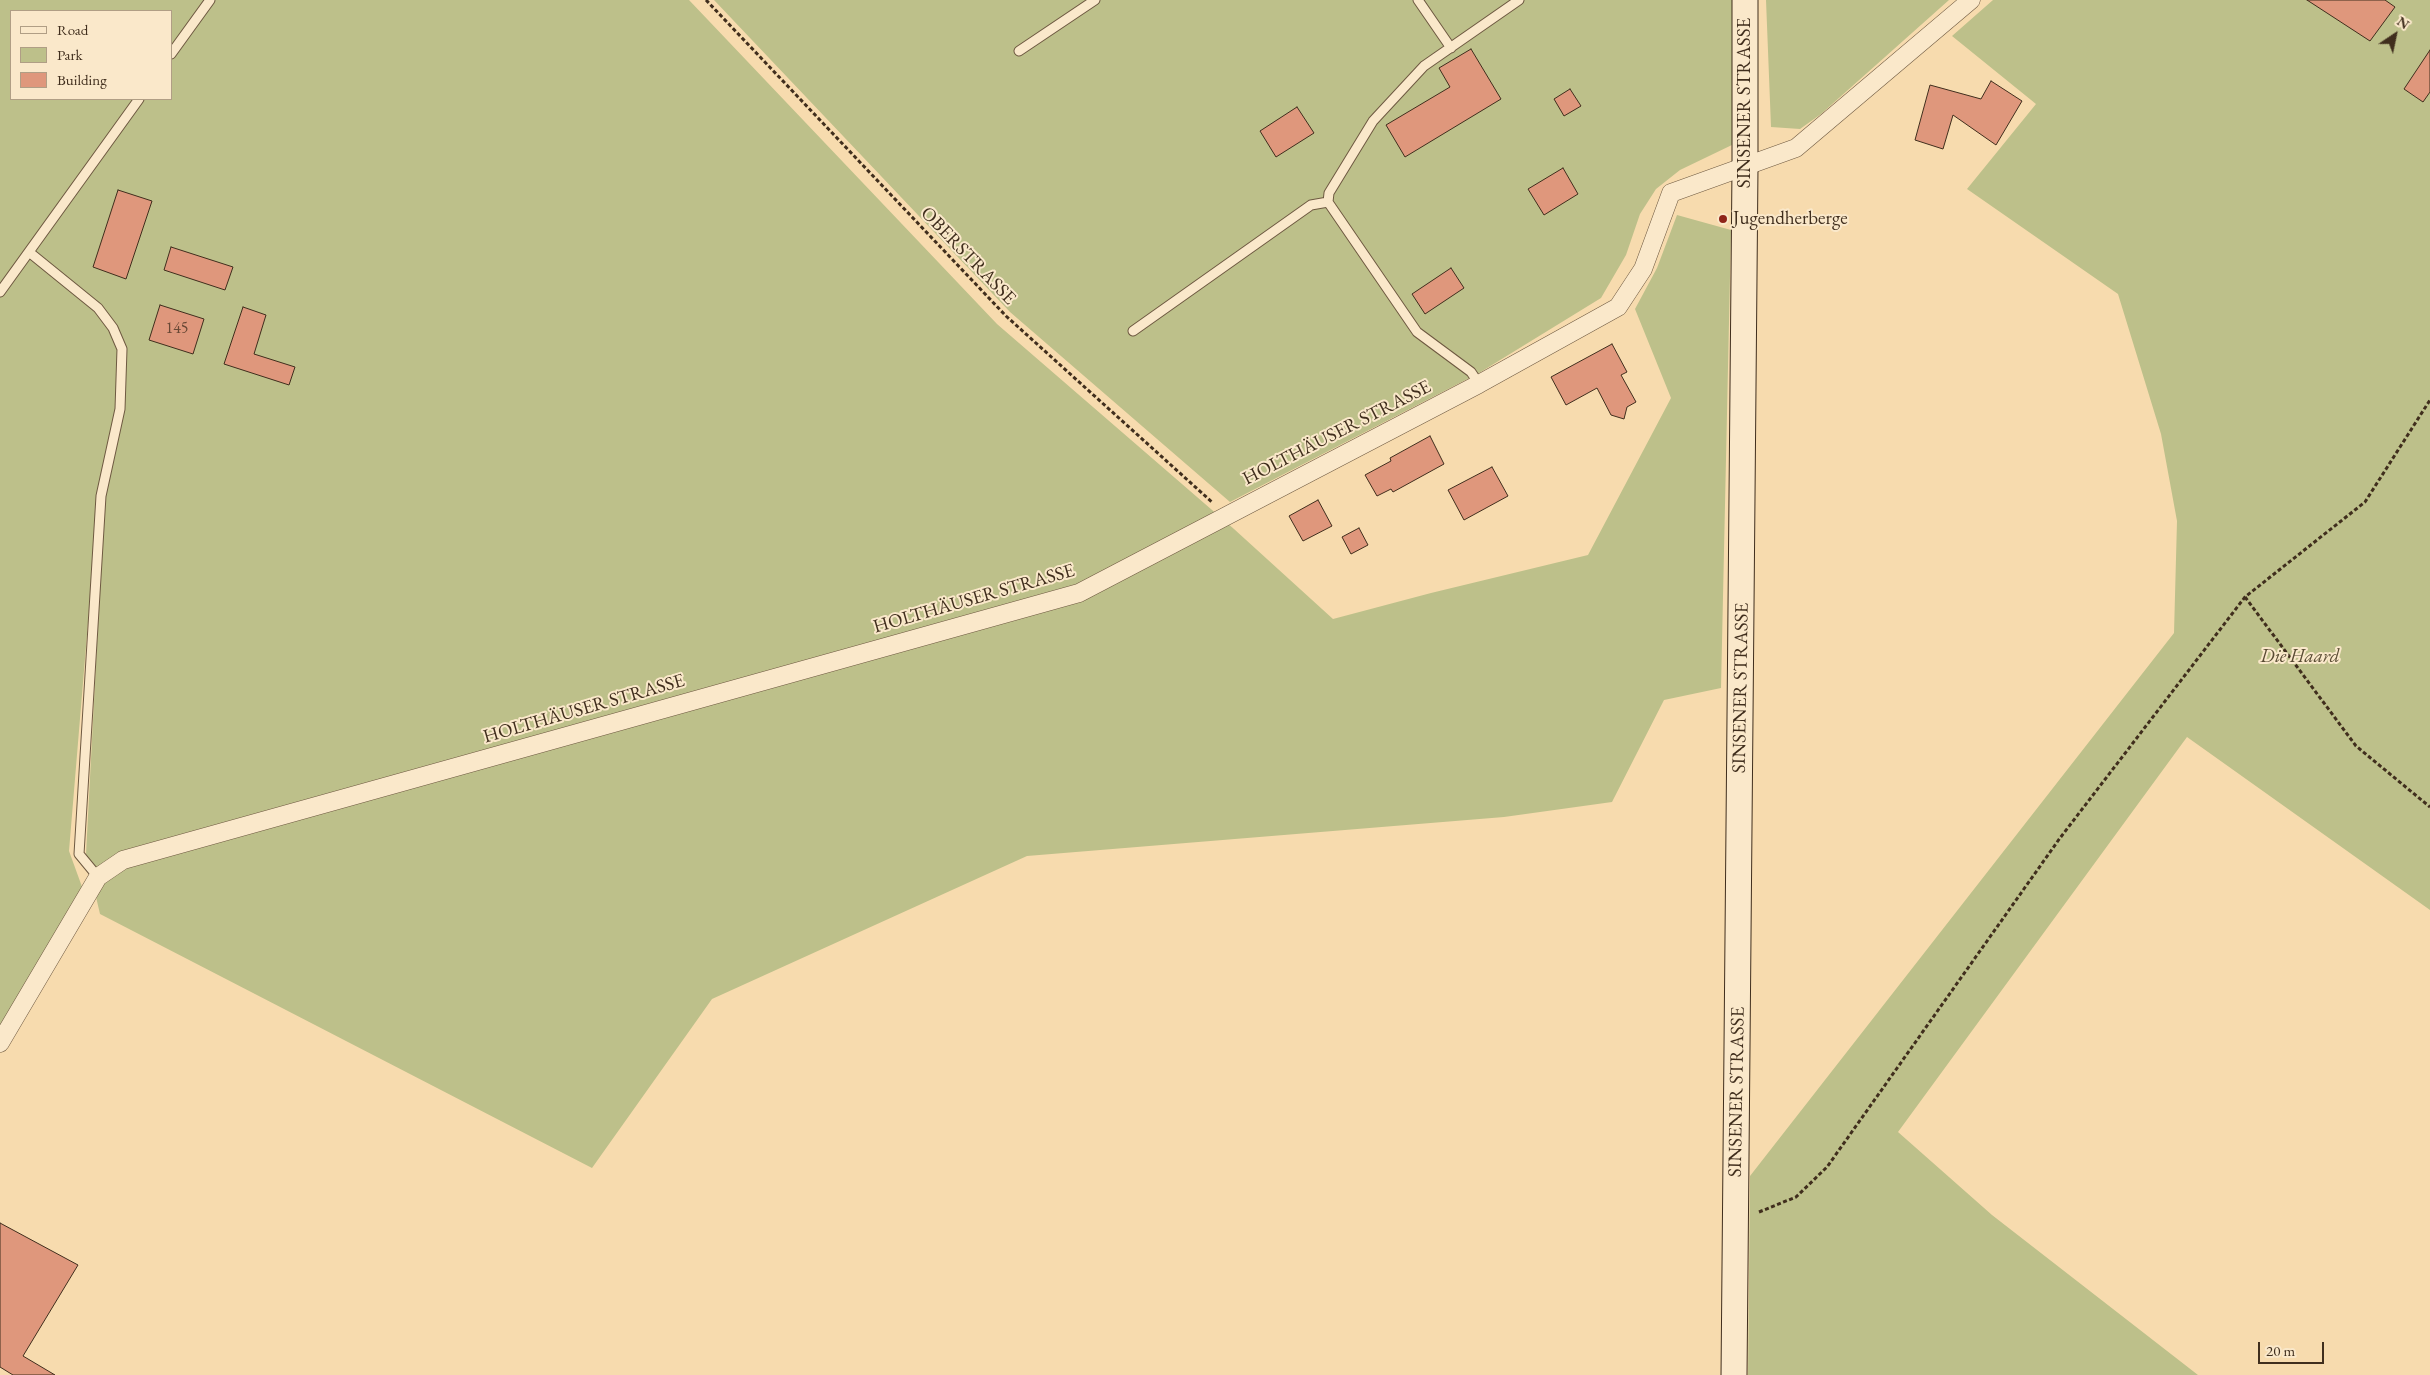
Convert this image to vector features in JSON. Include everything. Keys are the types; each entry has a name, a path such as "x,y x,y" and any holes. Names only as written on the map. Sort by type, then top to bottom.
{"main road":[{"name":"SINSENER STRASSE","path":"1734,1375 1745,0"}],"street":[{"name":"HOLTHÄUSER STRASSE","path":"0,1043 98,877 123,860 1079,593 1226,514 1479,384 1618,307 1643,269 1671,193 1796,148 1971,0"}],"lane":[{"path":"172,53 210,0"},
{"path":"1019,51 1094,0"},
{"path":"1418,0 1450,48"},
{"path":"1479,384 1471,372 1416,332 1328,202 1329,193 1373,121 1424,66 1519,0"},
{"path":"0,292 138,100"},
{"path":"1133,331 1311,204 1328,202"},
{"path":"29,252 98,308 113,328 122,349 120,409 101,496 79,854 98,877"}],"path":[{"name":"OBERSTRASSE","path":"706,0 1006,316 1226,514"},
{"path":"1736,1213 1758,1212 1796,1197 1828,1167 2060,838 2245,596 2364,502 2430,400"},
{"path":"2245,596 2356,746 2430,806"}],"green space":[{"path":"0,0 689,0 997,324 1234,529 1333,619 1588,555 1671,398 1635,309 1657,268 1677,215 1731,230 1721,688 1664,700 1612,802 1504,817 1027,856 712,999 592,1168 100,914 86,854 104,510 97,514 69,851 85,895 3,1027 0,1026"},
{"path":"714,0 1734,0 1734,144 1680,170 1656,189 1640,214 1626,255 1601,298 1479,373 1230,502 1010,312"},
{"path":"1766,0 1949,0 1821,114 1800,129 1771,127"},
{"name":"Die Haard","path":"1993,0 2430,0 2430,910 2187,737 1898,1132 1992,1215 2198,1375 1748,1375 1750,1176 2174,633 2177,521 2161,434 2118,294 1967,189 2036,104 1952,36"}],"building":[{"path":"2307,0 2385,0 2395,7 2370,41"},
{"path":"1471,49 1501,99 1405,157 1386,125 1450,87 1439,68"},
{"path":"2430,50 2430,92 2423,102 2404,89"},
{"path":"1991,81 2022,101 1996,145 1953,115 1943,149 1915,140 1930,85 1981,99"},
{"path":"1570,89 1581,106 1564,116 1554,99"},
{"path":"1297,107 1314,133 1276,157 1260,131"},
{"path":"1563,168 1578,194 1544,215 1528,189"},
{"path":"118,190 152,201 126,279 93,267"},
{"path":"171,247 233,267 225,290 164,270"},
{"path":"1451,268 1464,288 1425,314 1412,294"},
{"path":"160,305 204,319 193,354 149,340"},
{"path":"243,307 266,315 254,354 295,367 289,385 224,364"},
{"path":"1612,344 1627,372 1621,375 1636,402 1627,407 1624,419 1611,415 1597,388 1566,405 1551,377"},
{"path":"1430,436 1444,464 1393,492 1391,489 1377,496 1365,475 1391,461 1390,458"},
{"path":"1492,467 1508,496 1464,520 1448,490"},
{"path":"1318,500 1332,526 1303,541 1289,516"},
{"path":"1359,528 1368,545 1351,554 1342,537"},
{"path":"0,1223 78,1265 23,1356 55,1375 13,1375 0,1367"}],"place":[{"name":"Jugendherberge","path":"1723,219"}]}
